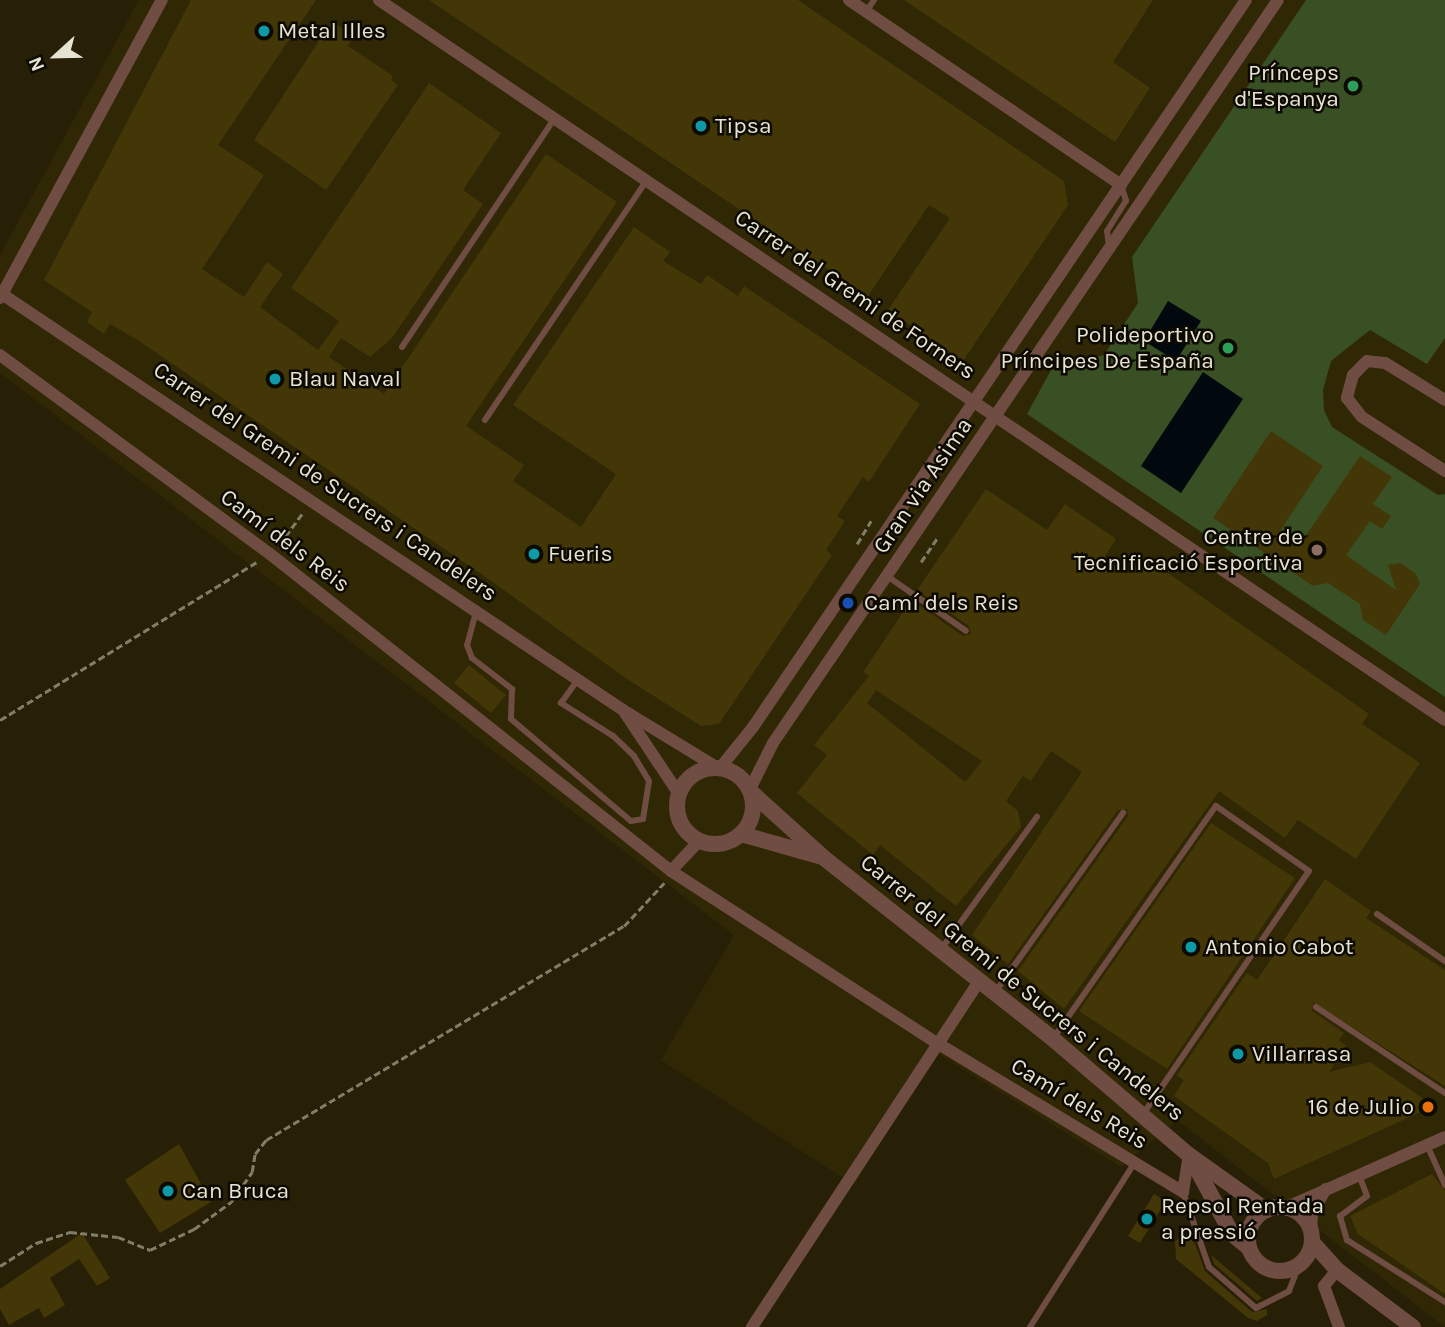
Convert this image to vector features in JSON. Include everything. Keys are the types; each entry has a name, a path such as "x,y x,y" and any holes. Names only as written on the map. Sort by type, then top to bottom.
{"street":[{"path":"1,296 162,0"},
{"name":"Carrer del Gremi de Forners","path":"379,0 1445,720"},
{"path":"849,0 1121,185"},
{"name":"Gran via Asima","path":"719,768 976,401 1246,0"},
{"name":"Gran via Asima","path":"750,791 773,743 1278,0"},
{"name":"Carrer del Gremi de Sucrers i Candelers","path":"1,296 312,500 623,710 719,768"},
{"name":"Camí dels Reis","path":"0,355 270,554 671,872 937,1043 1183,1192"},
{"path":"1445,400 1385,363 1367,361 1353,375 1347,398 1362,418 1445,471"},
{"name":"Carrer del Gremi de Sucrers i Candelers","path":"623,710 679,794"},
{"path":"719,768 737,775 750,791 752,814 741,834 721,843 700,840 683,826 679,794 694,774 719,768"},
{"name":"Carrer del Gremi de Sucrers i Candelers","path":"750,791 824,858 1053,1039 1189,1155 1266,1210"},
{"path":"741,834 824,858"},
{"path":"671,872 700,840"},
{"path":"752,1327 980,980"},
{"path":"1337,1270 1301,1263 1270,1270 1248,1247 1251,1226 1266,1210 1285,1208 1445,1137"},
{"path":"1183,1192 1189,1155"},
{"name":"Carrer del Gremi de Sucrers i Candelers","path":"1189,1155 1232,1234 1248,1247"},
{"path":"1301,1263 1311,1238 1312,1213 1326,1189"},
{"path":"1285,1208 1302,1217 1311,1238 1337,1270 1413,1327"},
{"path":"1337,1270 1324,1286 1339,1327"}],"lane":[{"path":"866,12 874,0"},
{"path":"402,347 555,118"},
{"path":"485,420 647,180"},
{"path":"1110,249 1107,231 1126,201 1121,185"},
{"path":"887,576 966,631"},
{"path":"477,611 467,645 471,658 512,689 511,719 631,821 643,819 649,781 634,756 612,736 561,703 578,680"},
{"path":"1053,1039 1216,806 1309,871 1143,1115"},
{"path":"995,992 1123,813"},
{"path":"941,950 1037,817"},
{"path":"1377,914 1445,961"},
{"path":"1316,1007 1445,1093"},
{"path":"1426,1145 1445,1185"},
{"path":"1030,1327 1135,1162"},
{"path":"1359,1175 1367,1196 1340,1216 1347,1240 1445,1302"},
{"path":"1183,1192 1209,1267 1256,1308 1289,1291 1301,1263"}],"path":[{"path":"0,720 270,554 312,500"},
{"path":"857,544 871,521"},
{"path":"921,562 937,538"},
{"path":"0,1266 36,1243 70,1232 118,1237 150,1250 194,1229 231,1202 252,1172 255,1154 266,1140 624,926 661,888 671,872"}],"shaded area":[{"path":"139,0 1445,0 1445,1327 1177,1120 1121,1167 937,1053 854,1185 661,1060 734,935 0,373 0,255"},
{"path":"1168,301 1201,321 1176,361 1144,341"},
{"path":"1203,372 1243,399 1181,493 1141,466"}],"green space":[{"name":"Polideportivo Príncipes De España","path":"1306,0 1445,0 1445,338 1427,364 1370,330 1331,361 1323,390 1324,410 1332,427 1438,495 1445,494 1445,697 1027,414 1051,370 1104,355 1138,303 1132,257"}],"building":[{"path":"191,0 316,0 218,145 264,175 202,269 244,297 267,262 283,274 260,307 318,350 339,321 291,288 429,83 501,133 463,190 483,204 392,338 370,357 341,338 329,357 384,394 546,154 617,202 466,426 524,465 513,481 581,527 616,474 513,405 634,227 670,252 663,261 701,284 707,275 738,296 744,286 920,404 869,482 863,477 837,516 845,521 826,550 832,555 719,724 701,726 624,677 490,580 139,341 110,324 104,334 87,322 92,312 44,280"},
{"path":"429,0 798,0 1064,181 1068,205 963,361 888,310 950,218 929,205 868,296"},
{"path":"904,0 1153,0 1113,62 1150,88 1115,142"},
{"path":"332,21 354,37 348,46 393,76 391,80 398,85 326,190 254,140"},
{"path":"1271,431 1323,466 1280,531 1300,544 1360,456 1392,477 1373,504 1391,516 1382,529 1370,521 1346,555 1396,590 1388,565 1401,563 1416,574 1420,584 1386,635 1363,620 1360,604 1328,583 1313,586 1213,518"},
{"path":"986,489 1047,530 1065,504 1116,539 1104,558 1126,574 1133,564 1142,569 1148,559 1369,714 1362,724 1420,763 1356,859 1298,820 1285,838 1219,791 1064,1009 1018,971 1128,816 1127,809 1118,810 1008,964 972,935 1082,772 1051,751 1031,781 1023,776 1006,801 1018,811 1021,827 956,906 880,845 873,855 797,793 827,755 814,745 869,676 863,672 911,600 963,636 971,634 969,626 917,590","holes":["876,690 982,761 965,782 867,703"]},
{"path":"469,665 506,695 491,713 454,683"},
{"name":"Antonio Cabot","path":"1211,823 1295,878 1167,1069 1079,1011"},
{"path":"1325,879 1371,911 1366,918 1445,970 1445,1086 1313,1002 1312,1011 1344,1033 1339,1040 1346,1046 1329,1072 1370,1062 1434,1106 1274,1179 1268,1163 1174,1096 1184,1080 1177,1075 1247,973 1257,980"},
{"name":"Can Bruca","path":"179,1144 211,1202 160,1233 125,1180"},
{"path":"1432,1174 1445,1191 1445,1294 1358,1234 1350,1216"},
{"name":"Repsol Rentada a pressió","path":"1154,1194 1166,1201 1140,1243 1128,1236"},
{"path":"82,1233 110,1278 97,1286 79,1259 50,1278 65,1305 44,1318 39,1308 9,1325 0,1309 0,1289"},
{"path":"1183,1236 1194,1241 1205,1271 1252,1312 1267,1309 1267,1315 1257,1321 1248,1318 1176,1259 1175,1241"},
{"path":"1211,1255 1262,1298 1257,1301 1214,1264"}],"place":[{"name":"Metal Illes","path":"264,31"},
{"name":"Prínceps d'Espanya","path":"1353,86"},
{"name":"Tipsa","path":"701,126"},
{"name":"Polideportivo Príncipes De España","path":"1228,348"},
{"name":"Blau Naval","path":"275,379"},
{"name":"Centre de Tecnificació Esportiva","path":"1317,550"},
{"name":"Fueris","path":"534,554"},
{"name":"Camí dels Reis","path":"848,603"},
{"name":"Antonio Cabot","path":"1191,947"},
{"name":"Villarrasa","path":"1238,1054"},
{"name":"16 de Julio","path":"1428,1107"},
{"name":"Can Bruca","path":"168,1191"},
{"name":"Repsol Rentada a pressió","path":"1147,1219"}]}
